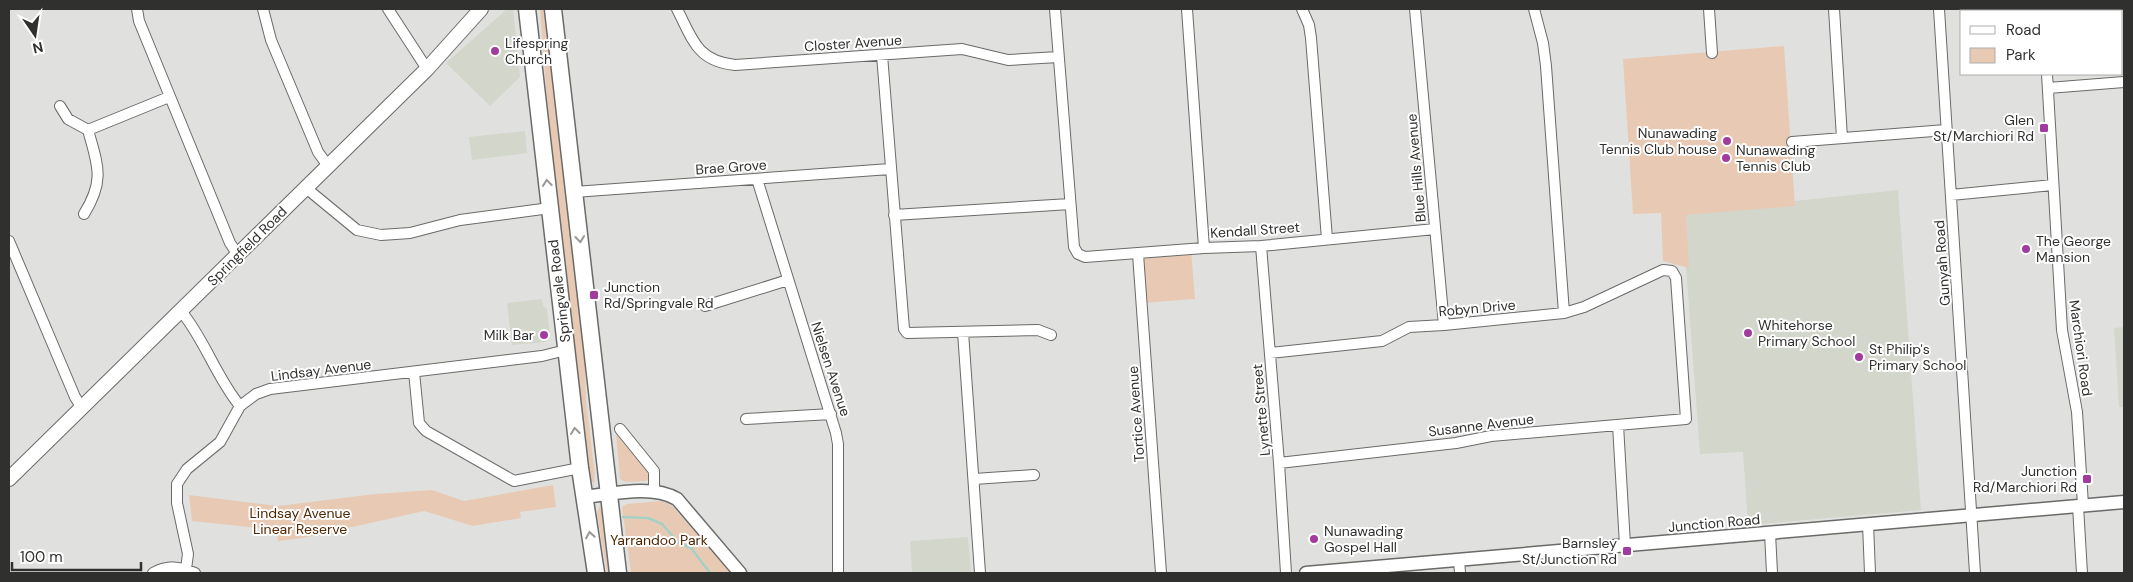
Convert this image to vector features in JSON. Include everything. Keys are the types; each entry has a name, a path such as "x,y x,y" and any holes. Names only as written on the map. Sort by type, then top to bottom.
{"highway":[{"name":"Springvale Road","path":"528,9 580,468 596,573"},
{"name":"Springvale Road","path":"554,9 618,573"}],"main road":[{"name":"Springfield Road","path":"10,477 427,70 481,9"}],"street":[{"path":"137,9 139,22 169,97 230,243 238,255"},
{"path":"263,9 271,40 318,152 328,166"},
{"path":"388,9 427,70"},
{"name":"Closter Avenue","path":"677,9 694,41 705,56 718,63 735,65 962,49 1008,60 1058,57"},
{"path":"894,215 1070,204 1055,9"},
{"path":"1187,9 1204,248"},
{"path":"1302,9 1311,38 1327,239"},
{"name":"Blue Hills Avenue","path":"1415,9 1444,325"},
{"path":"1534,9 1543,43 1546,66 1564,313"},
{"path":"1709,9 1712,52"},
{"path":"1834,9 1842,138"},
{"name":"Gunyah Road","path":"1939,9 1975,573"},
{"path":"882,55 904,329 907,333 1038,330 1052,335"},
{"name":"Marchiori Road","path":"2047,75 2062,330 2077,412 2082,573"},
{"path":"2048,88 2124,82"},
{"path":"88,130 169,97"},
{"path":"60,106 68,119 88,130 96,158 99,180 93,200 84,214"},
{"path":"1792,142 1946,130"},
{"name":"Brae Grove","path":"574,192 890,169"},
{"name":"Nielsen Avenue","path":"757,179 831,414 838,444 838,573"},
{"path":"1951,195 2053,185"},
{"path":"306,188 357,230 381,235 410,233 460,220 550,208"},
{"name":"Kendall Street","path":"1070,204 1074,247 1078,254 1085,257 1204,248 1261,246 1435,229"},
{"path":"9,241 75,397 82,408"},
{"name":"Lynette Street","path":"1261,246 1286,573"},
{"name":"Tortice Avenue","path":"1138,254 1161,573"},
{"name":"Robyn Drive","path":"1270,353 1382,341 1409,327 1564,313 1584,307 1663,270 1672,271 1676,278 1686,419"},
{"path":"705,306 788,280"},
{"path":"181,311 192,323 231,395 240,406"},
{"path":"963,332 980,573"},
{"name":"Lindsay Avenue","path":"190,571 178,503 177,484 187,469 220,442 240,406 256,394 270,388 542,356 566,350"},
{"path":"414,372 419,423 426,431 514,481 580,468"},
{"path":"746,419 831,414"},
{"name":"Susanne Avenue","path":"1279,463 1456,442 1491,436 1686,419"},
{"path":"1618,426 1625,545"},
{"path":"620,429 654,471 654,490"},
{"path":"974,479 1034,476"},
{"path":"584,497 654,490 667,493 677,499 740,573"},
{"name":"Junction Road","path":"1306,573 1350,572 1459,560 2124,502"},
{"path":"1868,524 1870,573"},
{"path":"1770,533 1772,573"},
{"path":"1459,560 1460,573"},
{"path":"153,573 167,567 190,571"}],"shaded area":[{"path":"507,9 513,9 520,77 490,106 446,63"},
{"path":"525,131 527,153 472,160 469,137"},
{"path":"1898,190 1921,510 1748,525 1743,452 1700,454 1682,214 1795,204 1795,201"},
{"path":"542,299 543,306 547,309 550,337 546,342 512,345 507,303"},
{"path":"2124,327 2124,407 2119,407 2114,328"},
{"path":"968,537 971,573 912,573 910,541"}],"green space":[{"path":"540,9 546,9 584,341 586,400 595,475 594,484 587,475 551,154"},
{"path":"1784,46 1795,206 1686,215 1689,268 1663,261 1661,213 1633,214 1623,59"},
{"path":"1191,249 1195,299 1142,303 1138,254"},
{"path":"616,434 648,472 649,478 646,481 625,482 620,479"},
{"name":"Lindsay Avenue Linear Reserve","path":"553,485 556,507 520,512 521,518 473,526 424,511 303,538 278,541 277,530 192,521 189,495 278,506 375,494 432,490 464,501"},
{"name":"Yarrandoo Park","path":"661,501 671,505 732,573 631,573 622,507 627,504"},
{"path":"602,506 605,515 610,572 607,572 597,514 599,507"}],"waterway":[{"path":"623,517 648,518 662,524 678,542 691,548 710,573"}],"place":[{"name":"Lifespring Church","path":"495,51"},
{"name":"Glen St/Marchiori Rd","path":"2044,128"},
{"name":"Nunawading Tennis Club house","path":"1727,141"},
{"name":"Nunawading Tennis Club","path":"1726,158"},
{"name":"The George Mansion","path":"2026,249"},
{"name":"Junction Rd/Springvale Rd","path":"594,295"},
{"name":"Whitehorse Primary School","path":"1748,333"},
{"name":"Milk Bar","path":"544,335"},
{"name":"St Philip's Primary School","path":"1859,357"},
{"name":"Junction Rd/Marchiori Rd","path":"2087,479"},
{"name":"Nunawading Gospel Hall","path":"1314,539"},
{"name":"Barnsley St/Junction Rd","path":"1627,551"}]}
